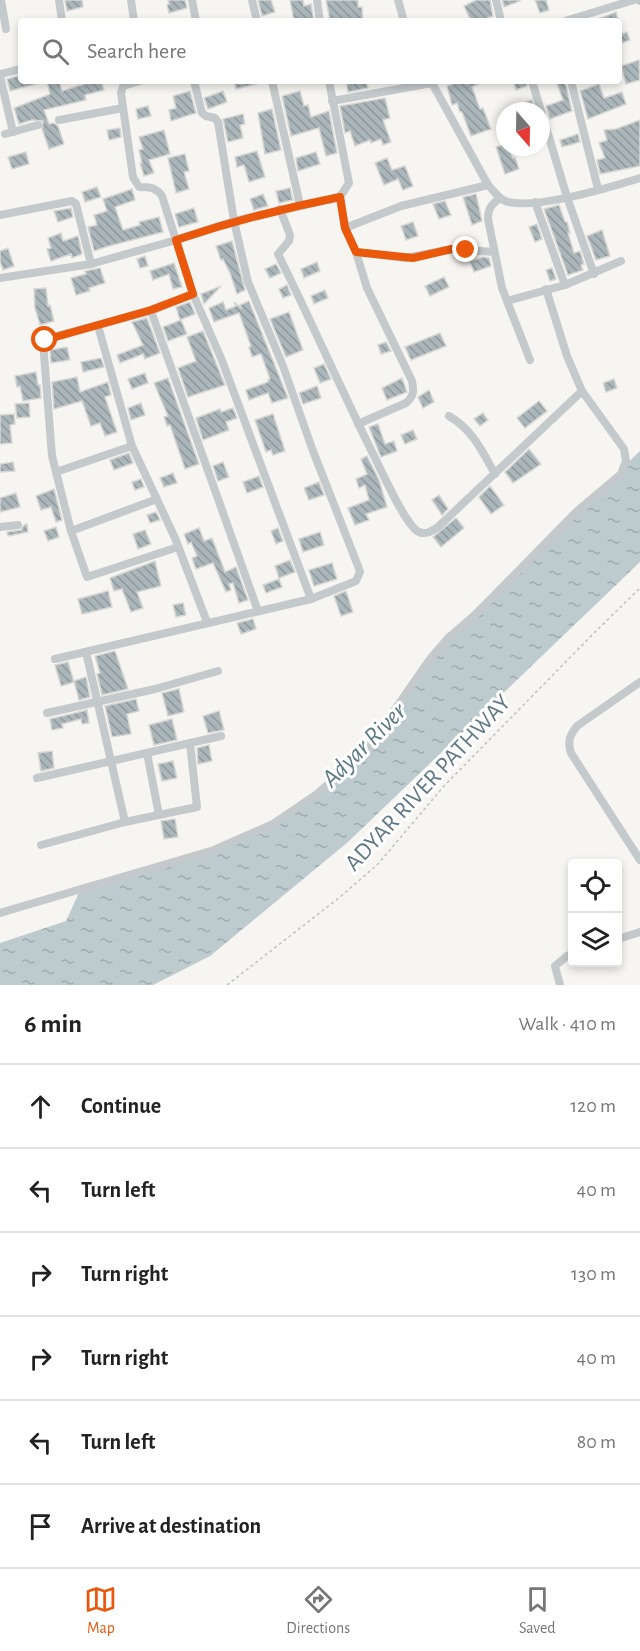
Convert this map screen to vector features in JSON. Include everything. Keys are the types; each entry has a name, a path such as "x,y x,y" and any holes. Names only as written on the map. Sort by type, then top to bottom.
{"street":[{"path":"1,0 6,29"},
{"path":"59,0 62,18"},
{"path":"131,0 134,18"},
{"path":"192,0 195,18"},
{"path":"252,0 256,18"},
{"path":"317,0 320,18"},
{"path":"398,0 403,18"},
{"path":"496,0 500,18"},
{"path":"575,18 634,0"},
{"path":"18,70 0,75 9,133 38,125"},
{"path":"132,84 123,87 121,93 133,177 139,187 152,187 159,191 193,294 221,358 311,599"},
{"path":"55,660 311,599 356,581 360,572 283,366 248,282 234,221 218,122 215,118 202,113 195,84"},
{"path":"273,84 300,205"},
{"path":"329,84 349,183 340,197 345,228 356,252 366,288 412,381 414,391 412,398 406,403 358,424"},
{"path":"332,101 421,84"},
{"path":"432,84 488,185 500,198 518,203 535,202 567,197 640,178"},
{"path":"533,84 567,197 594,274"},
{"path":"572,84 598,189"},
{"path":"59,120 123,108"},
{"path":"345,228 401,206 488,185"},
{"path":"0,278 91,264 234,221 340,197"},
{"path":"500,198 491,204 488,210 494,252 507,301 530,360"},
{"path":"0,215 72,201 76,204 80,216 91,264"},
{"path":"535,202 565,285"},
{"path":"280,209 290,235 289,241 278,254 384,478 408,521 416,530 422,533 438,527 582,391"},
{"path":"356,252 405,258 452,249 494,252"},
{"path":"507,301 565,285 621,261"},
{"path":"0,913 181,861 244,838 273,824 308,800 347,768 387,721 430,659 448,638 476,614 576,512 621,474 626,461 624,449 582,391 567,356 546,289"},
{"path":"178,547 87,577 71,531 52,456 43,342 56,336 151,310 193,294"},
{"path":"151,310 258,611"},
{"path":"98,326 132,446 178,547 207,622"},
{"path":"449,416 461,423 473,436 495,474"},
{"path":"56,472 132,446"},
{"path":"71,531 157,499"},
{"path":"0,527 18,525"},
{"path":"86,652 124,822"},
{"path":"47,713 155,689 218,671"},
{"path":"640,682 578,726 570,734 568,745 640,860"},
{"path":"37,778 221,736"},
{"path":"41,845 124,822 197,807 190,743"},
{"path":"147,753 159,815"},
{"path":"622,938 640,932"},
{"path":"560,985 555,966 568,956"}],"path":[{"name":"ADYAR RIVER PATHWAY","path":"227,985 340,897 378,864 444,786 640,588"}],"water":[{"path":"640,451 640,562 348,842 210,956 153,985 0,985 0,943 66,921 81,888 162,867 275,824 356,759 469,615"}],"building":[{"path":"65,0 82,0 83,7 67,11"},
{"path":"168,0 185,0 187,8 169,13"},
{"path":"258,0 271,0 275,12 262,16"},
{"path":"290,0 303,0 304,6 311,4 313,18 293,18"},
{"path":"326,0 358,0 358,7 362,7 363,18 329,18"},
{"path":"476,0 490,0 493,16 470,18 464,6"},
{"path":"502,0 519,0 520,1 504,7"},
{"path":"535,0 546,0 549,10 540,13"},
{"path":"616,12 618,18 601,18"},
{"path":"627,32 630,40 622,43 622,34"},
{"path":"639,60 640,80 626,84 622,66"},
{"path":"18,76 18,84 35,84 10,91 7,79"},
{"path":"48,84 60,84 62,91 84,84 102,84 104,90 85,95 86,100 44,110 49,124 54,123 58,126 64,144 49,149 42,129 43,121 32,120 19,124 14,108 50,94"},
{"path":"235,84 257,84 236,89"},
{"path":"347,84 367,84 368,88 348,92"},
{"path":"478,84 472,87 491,129 471,136 457,103 452,105 447,86"},
{"path":"514,84 527,84 527,86 516,90"},
{"path":"557,84 566,84 572,111 550,119 550,105 563,100"},
{"path":"599,84 604,98 622,92 626,104 588,119 580,91"},
{"path":"190,91 196,113 171,121 169,110 176,108 173,96"},
{"path":"223,91 227,102 208,109 204,98"},
{"path":"300,91 304,106 308,105 311,117 329,111 337,153 326,156 319,128 291,136 282,96"},
{"path":"385,98 390,118 383,120 391,142 383,145 381,139 371,143 370,140 355,146 350,131 345,133 340,106"},
{"path":"148,106 151,116 138,119 136,109"},
{"path":"272,109 281,150 265,154 258,113"},
{"path":"243,114 245,124 240,125 243,138 228,142 223,119"},
{"path":"640,120 640,166 600,174 597,160 605,158 599,143 607,140 604,130 616,129"},
{"path":"120,128 121,137 109,140 107,130"},
{"path":"164,130 170,154 149,160 154,173 144,176 139,150 143,149 139,137"},
{"path":"578,134 580,142 562,147 560,140"},
{"path":"257,151 265,177 249,182 244,165 237,167 235,157"},
{"path":"26,152 29,164 12,169 8,157"},
{"path":"316,152 320,164 298,171 296,158"},
{"path":"185,154 189,171 184,172 189,189 176,193 168,158"},
{"path":"499,156 515,157 519,169 505,174"},
{"path":"387,158 392,170 405,166 413,186 403,190 398,179 384,185 375,163"},
{"path":"97,187 101,197 85,202 82,192"},
{"path":"290,188 293,200 279,203 276,191"},
{"path":"132,189 135,200 115,207 123,230 140,225 139,222 159,217 163,232 94,251 88,227 97,225 94,215 107,211 103,199"},
{"path":"263,194 268,206 254,210 250,199"},
{"path":"476,194 482,221 472,225 463,197"},
{"path":"445,201 451,215 439,219 433,204"},
{"path":"559,205 565,222 567,222 574,253 580,251 584,264 581,265 583,270 568,275 544,209"},
{"path":"71,208 73,217 58,222 54,211"},
{"path":"194,208 198,222 179,227 175,214"},
{"path":"413,222 418,236 406,240 401,226"},
{"path":"537,224 542,239 535,242 529,227"},
{"path":"602,230 610,256 596,260 587,236"},
{"path":"61,233 63,241 78,236 82,254 72,258 71,254 51,261 47,249 51,248 48,238"},
{"path":"232,241 245,290 237,294 230,273 223,259 221,260 216,246"},
{"path":"8,248 14,266 3,270 0,251"},
{"path":"145,256 148,266 140,268 137,259"},
{"path":"483,257 489,258 491,266 474,272 470,262"},
{"path":"317,262 320,271 304,278 301,269"},
{"path":"174,263 182,287 173,289 169,274 153,280 150,271"},
{"path":"276,264 281,273 270,278 265,269"},
{"path":"100,268 105,283 76,295 71,278 86,274 85,271"},
{"path":"552,268 556,279 550,281 546,270"},
{"path":"444,277 449,287 430,296 425,286"},
{"path":"287,285 291,295 283,298 279,289"},
{"path":"221,286 204,304 201,294"},
{"path":"46,288 48,306 50,305 54,321 40,325 35,308 34,289"},
{"path":"325,290 328,298 314,304 311,296"},
{"path":"249,301 288,398 272,403 268,393 249,400 246,390 268,382 270,379 261,354 252,357 249,347 251,346 239,313 214,322 209,308 223,302 226,310 236,306 234,302 241,308 240,305"},
{"path":"190,302 195,314 180,320 176,307"},
{"path":"289,312 303,350 286,357 270,319"},
{"path":"147,318 160,353 145,359 143,354 120,363 117,355 143,345 132,322"},
{"path":"181,320 187,334 168,341 163,327"},
{"path":"203,331 225,385 188,397 178,368 196,361 187,337"},
{"path":"440,333 446,346 411,360 405,347"},
{"path":"386,342 391,351 381,354 378,345"},
{"path":"67,347 70,360 51,363 50,350"},
{"path":"101,358 104,367 83,372 81,362"},
{"path":"324,364 331,379 320,383 314,368"},
{"path":"36,372 41,398 23,401 15,376"},
{"path":"145,373 148,383 132,389 128,379"},
{"path":"77,377 80,392 108,382 111,395 105,397 117,432 105,436 100,423 91,426 82,401 54,409 52,382"},
{"path":"168,378 199,464 185,469 170,425 167,426 164,417 168,416 154,383"},
{"path":"402,378 407,392 387,400 382,388"},
{"path":"614,379 617,388 606,392 603,383"},
{"path":"317,386 321,398 303,404 299,393"},
{"path":"429,390 434,402 423,408 418,397"},
{"path":"539,401 547,411 525,428 517,418"},
{"path":"29,403 30,417 17,418 15,404"},
{"path":"141,403 145,415 131,420 128,408"},
{"path":"233,408 237,418 226,422 229,430 203,440 196,418 220,409 221,412"},
{"path":"483,413 488,420 480,426 474,419"},
{"path":"14,414 15,424 10,425 12,443 0,444 0,415"},
{"path":"273,414 285,451 273,455 271,450 266,452 255,420"},
{"path":"378,424 385,444 394,441 397,451 381,457 369,427"},
{"path":"413,430 417,439 405,444 401,435"},
{"path":"529,449 541,464 513,483 505,472"},
{"path":"129,453 133,463 114,470 110,460"},
{"path":"367,456 379,480 387,507 366,514 369,520 355,525 348,508 369,500 365,485 359,488 356,479 367,474 361,459"},
{"path":"13,462 15,471 0,472 0,464"},
{"path":"223,462 229,477 218,481 213,466"},
{"path":"173,473 177,483 164,487 160,478"},
{"path":"259,476 263,487 247,493 243,482"},
{"path":"141,479 144,487 135,490 132,482"},
{"path":"319,482 324,495 309,500 304,488"},
{"path":"490,486 504,505 491,514 479,497"},
{"path":"54,489 62,520 56,522 51,507 41,510 36,496"},
{"path":"16,493 20,507 0,512 0,498"},
{"path":"439,495 448,509 442,515 432,500"},
{"path":"156,512 160,520 150,523 147,515"},
{"path":"456,518 464,528 441,547 433,537"},
{"path":"27,524 28,532 8,536 7,532 21,530"},
{"path":"56,527 59,537 48,541 44,531"},
{"path":"199,528 204,541 212,538 225,572 236,567 248,600 239,603 233,583 229,584 231,590 226,592 213,563 196,569 192,558 197,556 191,542 188,544 184,534"},
{"path":"278,528 283,541 276,544 271,531"},
{"path":"145,530 151,544 138,549 133,534"},
{"path":"320,532 324,545 303,552 299,539"},
{"path":"290,560 295,572 279,578 275,566"},
{"path":"155,561 161,586 137,592 143,608 131,612 122,589 114,591 110,578"},
{"path":"332,563 337,579 314,586 309,570"},
{"path":"279,579 282,587 266,593 263,585"},
{"path":"108,591 112,607 82,614 78,599"},
{"path":"346,591 353,612 341,616 334,596"},
{"path":"183,603 186,615 176,617 173,605"},
{"path":"253,619 256,629 241,634 237,623"},
{"path":"115,651 128,689 102,695 97,674 100,673 95,656"},
{"path":"68,662 74,682 61,686 55,665"},
{"path":"86,677 90,697 79,700 74,681"},
{"path":"179,689 184,712 168,716 162,693"},
{"path":"136,699 139,711 127,714 131,734 112,737 105,706"},
{"path":"87,710 89,723 82,724 81,719 62,724 63,728 52,730 50,719"},
{"path":"219,711 224,730 208,733 203,716"},
{"path":"172,719 177,740 154,745 149,725"},
{"path":"209,745 212,761 198,764 197,748"},
{"path":"52,751 54,768 41,771 38,753"},
{"path":"173,761 177,778 162,781 158,764"},
{"path":"175,819 178,837 164,839 161,821"}],"route":[{"path":"45,340 151,310 193,294 176,240 234,221 300,205 340,197 345,228 356,252 413,258 452,249 466,250"}],"water label":[{"name":"Adyar River","path":"364,745"}]}
